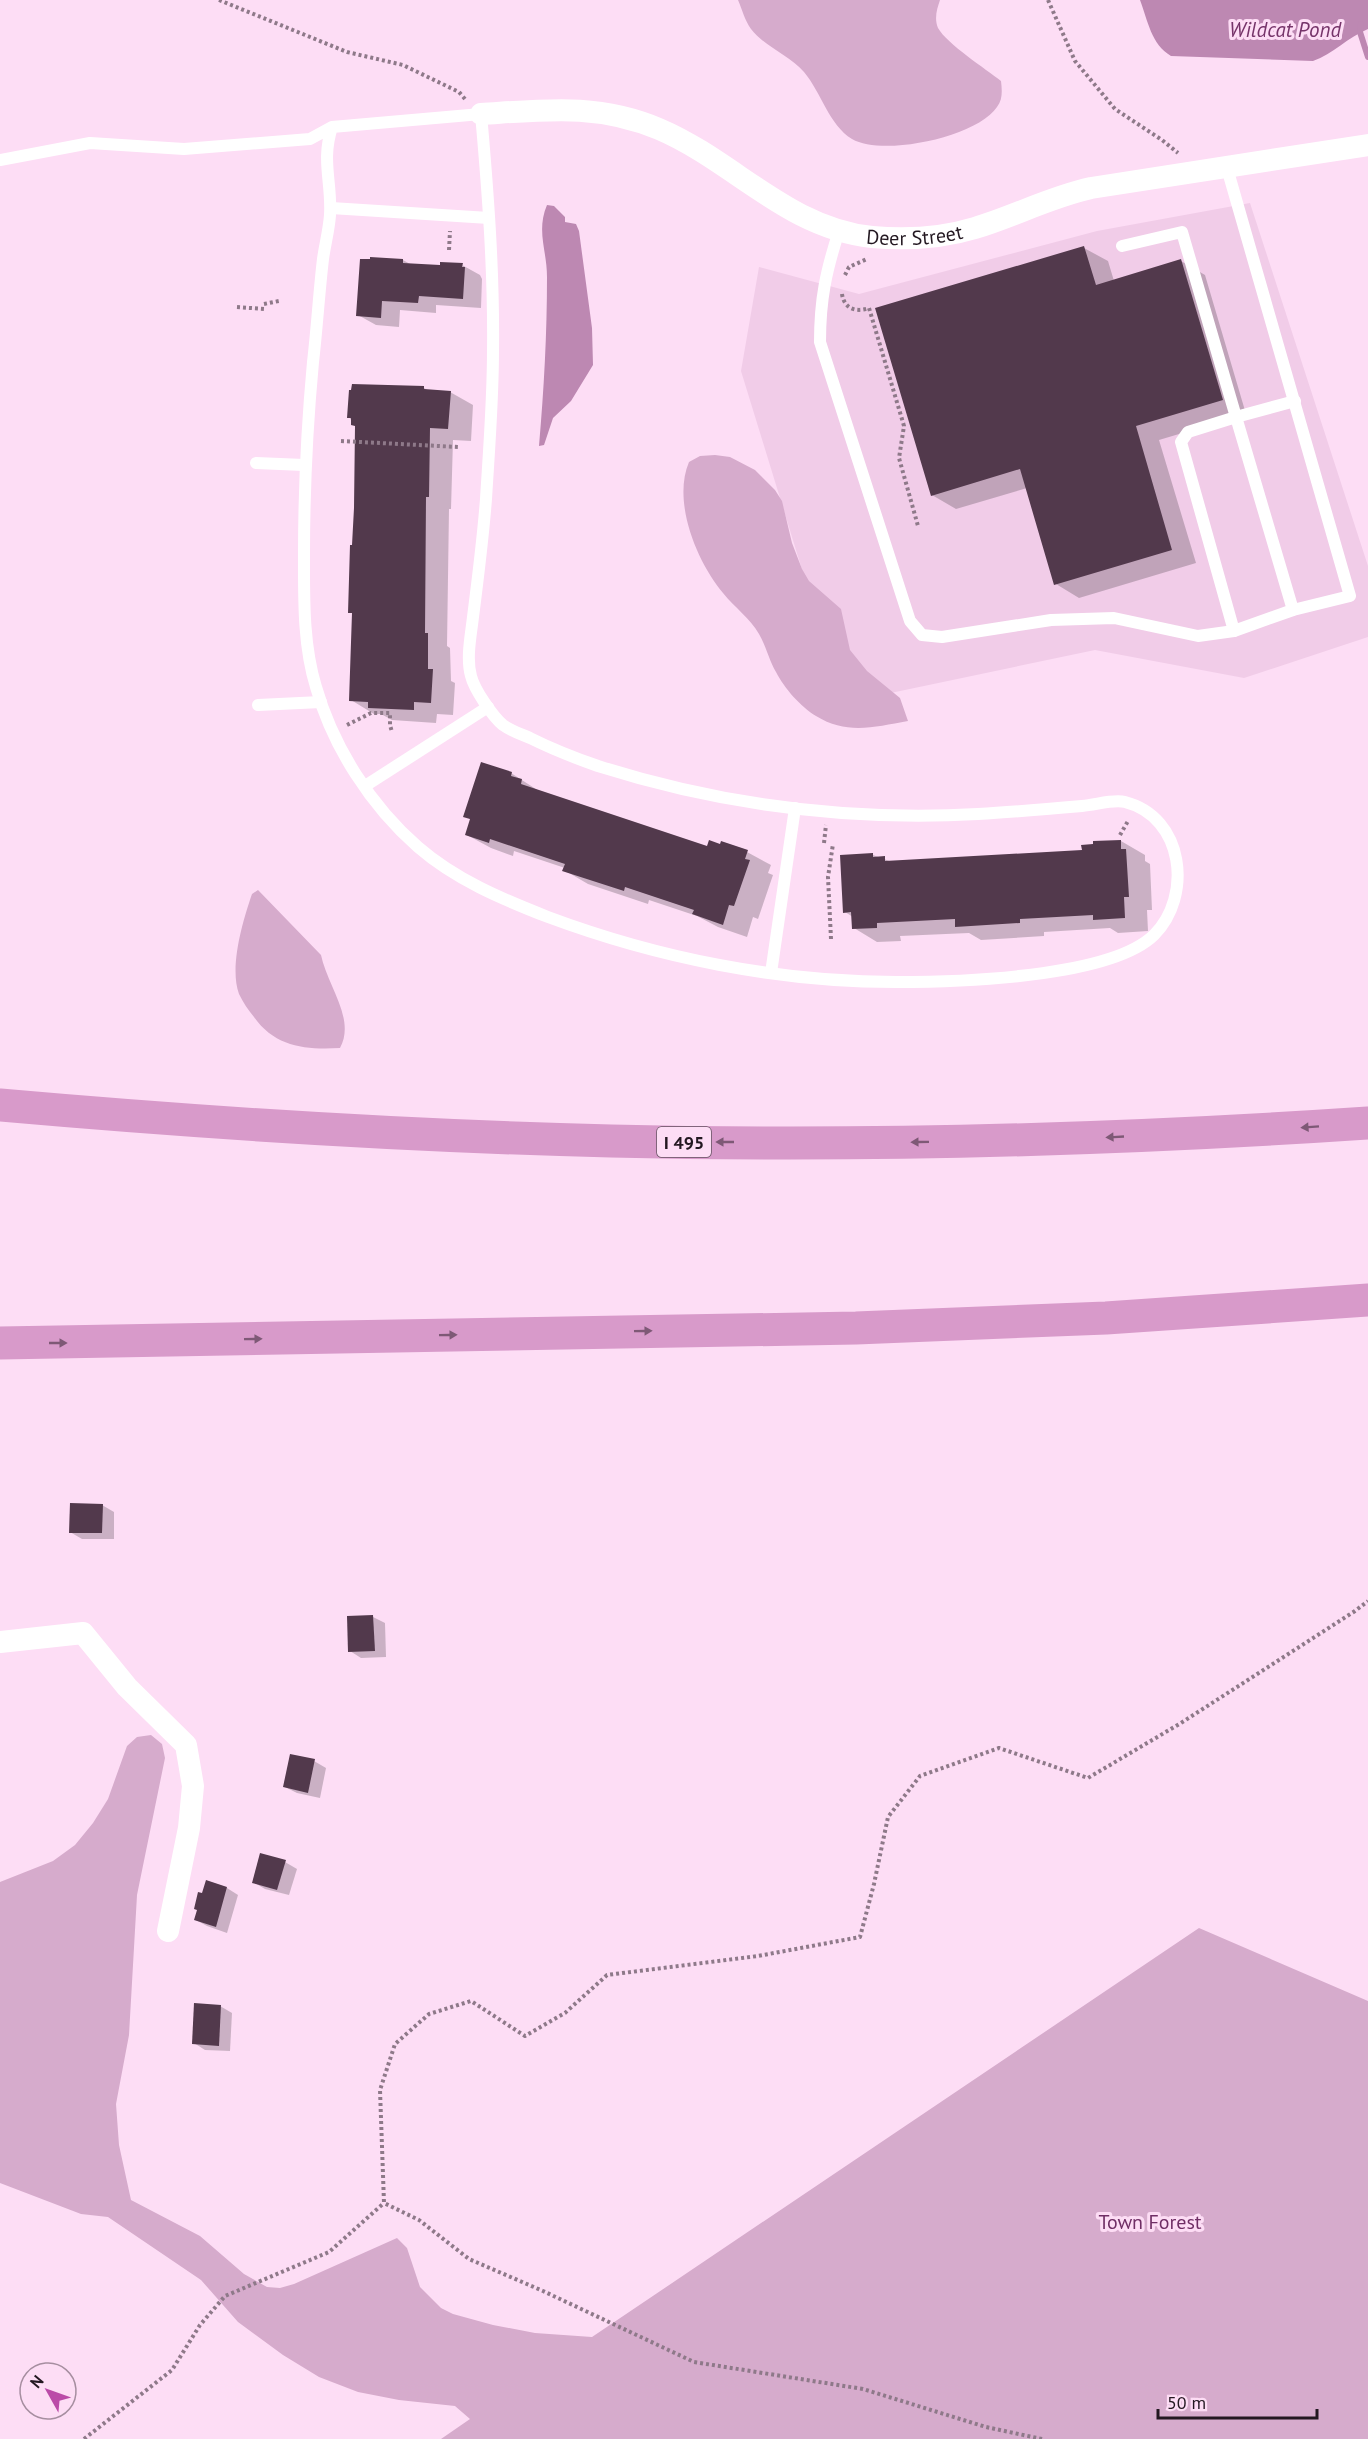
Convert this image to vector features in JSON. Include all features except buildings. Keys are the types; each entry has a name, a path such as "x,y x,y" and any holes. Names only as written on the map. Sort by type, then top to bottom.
{"highway":[{"name":"I 495","path":"0,1105 247,1124 611,1141 882,1143 1081,1139 1368,1123"},
{"path":"0,1343 856,1328 1106,1318 1368,1300"}],"street":[{"name":"Deer Street","path":"481,114 563,108 603,112 639,122 687,143 796,214 839,231 887,238 945,235 990,223 1061,195 1368,145"},
{"path":"0,1642 83,1633 127,1687 186,1745 193,1786 189,1828 168,1930"}],"lane":[{"path":"0,159 90,143 184,149 310,139 332,127 481,114 489,218 494,356 486,504 470,651 471,676 488,707 503,725 552,750 587,762 678,790 795,808 842,814 970,814 1090,806 1121,800 1148,813 1168,836 1179,867 1178,891 1171,914 1149,940 1123,954 1038,974 952,982 865,982 771,973 667,955 577,927 496,897 422,851 385,813 365,786 332,732 313,680 307,635 304,465 323,260 331,208 325,149 332,127"},
{"path":"839,231 825,277 820,317 820,342 910,621 922,635 942,637 1051,620 1114,618 1198,636 1234,631 1293,610 1350,596 1227,168"},
{"path":"331,208 489,218"},
{"path":"1122,246 1182,232 1293,610"},
{"path":"1234,631 1181,442 1188,432 1295,401"},
{"path":"256,463 304,465"},
{"path":"258,705 321,702"},
{"path":"365,786 488,707"},
{"path":"771,973 795,808"}],"path":[{"path":"219,0 347,52 402,65 459,92 481,114"},
{"path":"1047,0 1075,61 1115,110 1162,140 1200,171"},
{"path":"844,277 849,267 862,260 870,259"},
{"path":"842,287 844,303 853,310 869,308 904,426 899,458 918,526"},
{"path":"237,307 264,307 279,301"},
{"path":"341,441 458,447"},
{"path":"345,726 371,713 390,713 392,732"},
{"path":"1120,835 1129,817"},
{"path":"824,843 826,821"},
{"path":"831,939 828,877 833,844"},
{"path":"384,2203 380,2090 395,2043 429,2014 471,2001 525,2036 566,2013 607,1975 758,1956 860,1936 888,1817 920,1776 999,1748 1088,1778 1181,1723 1346,1617 1368,1600"},
{"path":"84,2439 172,2370 200,2325 225,2296 329,2252 384,2203"},
{"path":"384,2203 419,2220 469,2259 694,2362 863,2389 986,2427 1042,2439"}],"shaded area":[{"path":"1250,203 1368,566 1368,637 1244,678 1095,650 843,703 741,371 759,267 859,294 1097,231"}],"green space":[{"path":"738,0 940,0 936,17 938,28 958,49 1001,81 1000,101 986,118 951,135 929,141 885,146 866,144 852,139 831,117 804,72 751,29"},
{"path":"700,456 730,457 755,470 775,490 782,501 792,543 802,569 809,581 841,609 850,650 867,671 900,698 908,721 861,728 839,726 816,716 793,697 774,667 755,628 713,580 690,531 683,495 689,462"},
{"path":"258,890 321,955 343,1014 344,1037 340,1048 303,1047 281,1041 262,1027 239,994 236,983 238,944 252,894"},
{"name":"Town Forest","path":"151,1735 162,1744 165,1758 137,1895 129,2035 116,2104 119,2145 131,2200 200,2236 244,2274 267,2287 280,2288 294,2284 397,2238 407,2248 420,2287 441,2308 453,2314 493,2325 535,2333 592,2337 1199,1928 1368,2001 1368,2439 441,2439 470,2419 455,2406 399,2400 358,2392 319,2377 283,2355 238,2322 201,2280 108,2217 81,2214 0,2183 0,1882 53,1861 75,1845 93,1823 108,1799 127,1746 137,1737"}],"water":[{"name":"Wildcat Pond","path":"1140,0 1368,0 1368,29 1313,61 1171,56 1155,39"},
{"path":"547,205 554,206 565,217 565,222 576,224 579,231 592,328 593,365 571,401 553,418 544,445 539,446 547,298 547,267 542,223"}],"waterway":[{"path":"1361,24 1360,32 1368,57"}]}
